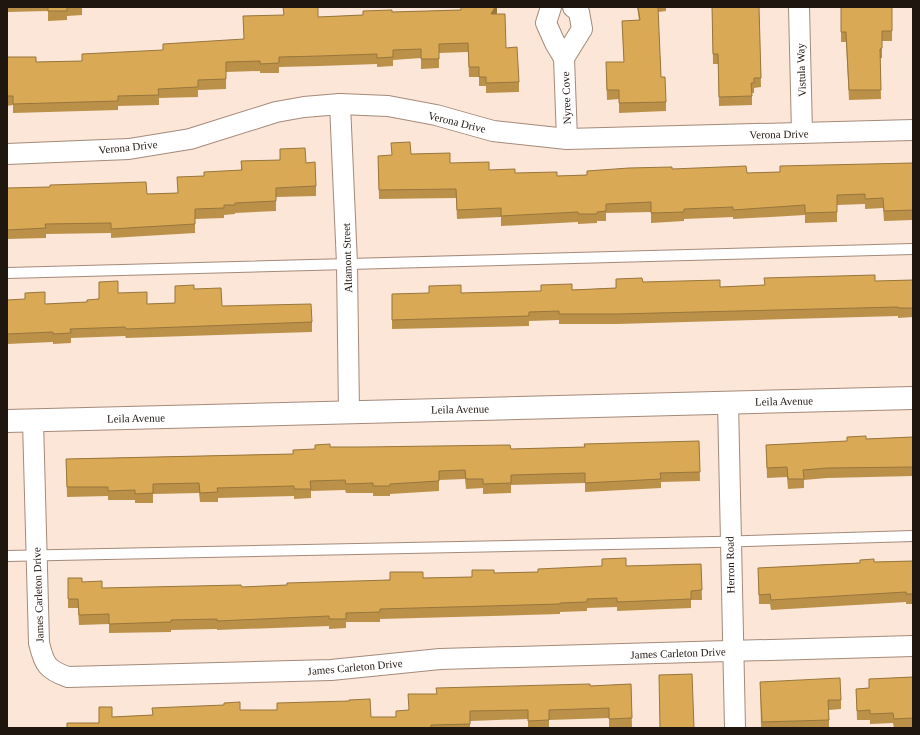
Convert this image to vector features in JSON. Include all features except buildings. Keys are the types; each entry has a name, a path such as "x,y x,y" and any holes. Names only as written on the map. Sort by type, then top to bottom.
{"street":[{"name":"Nyree Cove","path":"551,7 546,23 564,58 567,139"},
{"name":"Nyree Cove","path":"564,58 582,28 579,12 572,7"},
{"name":"Vistula Way","path":"799,7 802,133"},
{"name":"Verona Drive","path":"7,154 128,149 190,138 276,112 304,107 340,104 388,106 436,115 492,131 567,139 913,130"},
{"name":"Altamont Street","path":"340,104 347,264 349,412"},
{"name":"Leila Avenue","path":"7,421 913,398"},
{"name":"Herron Road","path":"728,402 732,651 735,728"},
{"name":"James Carleton Drive","path":"33,420 37,556 37,623 39,643 43,661 54,672 68,677 331,670 440,659 913,646"}],"lane":[{"path":"7,273 913,249"},
{"path":"7,556 714,542 730,540 913,536"}]}
